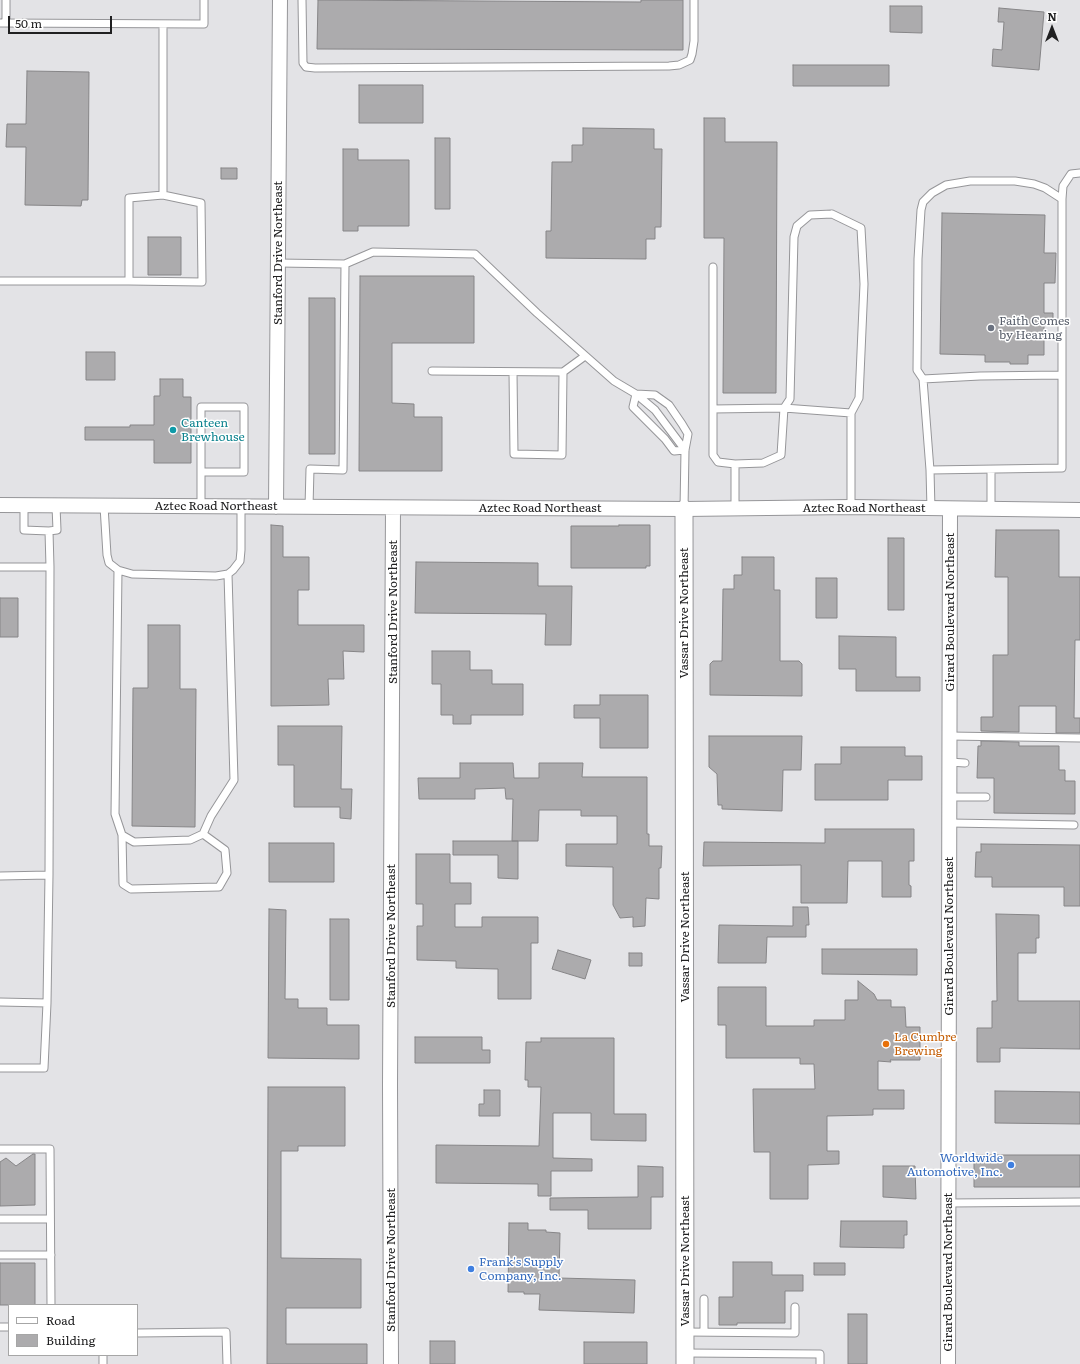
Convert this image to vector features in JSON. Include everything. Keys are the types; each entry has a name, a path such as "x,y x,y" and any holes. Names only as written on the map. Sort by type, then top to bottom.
{"street":[{"name":"Stanford Drive Northeast","path":"276,507 280,0"},
{"name":"Aztec Road Northeast","path":"0,505 684,509 851,507 1080,510"},
{"name":"Stanford Drive Northeast","path":"391,1364 390,1068 393,508"},
{"name":"Vassar Drive Northeast","path":"684,509 685,1358"},
{"name":"Girard Boulevard Northeast","path":"948,1364 950,509"}],"lane":[{"path":"6,0 3,23 163,24 204,24 204,0"},
{"path":"302,0 303,63 306,67 315,68 679,65 690,60 692,54 694,0"},
{"path":"163,24 163,195"},
{"path":"930,470 1062,468 1062,199 1063,186 1071,174 1080,174"},
{"path":"931,509 930,470 923,379 917,370 918,259 921,210 923,202 932,192 946,185 970,181 1034,184 1062,199"},
{"path":"0,281 129,282 202,282 201,203 163,195 129,198 129,282"},
{"path":"713,267 713,455 718,462 735,464 763,463 781,454 784,408 790,399 794,237 798,226 810,215 832,214 861,228 864,284 859,398 851,413 851,507"},
{"path":"278,264 345,264 373,252 475,254 537,313 614,382 636,394 655,410 685,450"},
{"path":"309,507 310,470 343,470 345,264"},
{"path":"432,371 563,372 585,356"},
{"path":"513,372 514,454 562,455 563,372"},
{"path":"923,379 980,376 1062,375"},
{"path":"636,394 633,407 665,439 674,451 685,450"},
{"path":"636,394 655,395 669,405 688,434 685,450 684,509"},
{"path":"201,472 244,472 244,407 201,407 201,472 201,506"},
{"path":"713,409 784,408 851,413"},
{"path":"735,464 735,508"},
{"path":"991,470 991,509"},
{"path":"24,505 24,530 57,530 56,506"},
{"path":"104,506 107,555 110,563 118,570 132,574 216,576 228,574 234,570 240,561 241,507"},
{"path":"0,1068 44,1068 47,1003 49,530"},
{"path":"0,567 50,567"},
{"path":"118,570 115,814 122,835 123,884 130,889 219,888 227,873 225,850 203,834"},
{"path":"122,835 134,842 190,840 203,834 211,816 234,780 228,574"},
{"path":"949,736 1080,738"},
{"path":"949,762 965,763"},
{"path":"949,797 986,797"},
{"path":"949,823 1074,825"},
{"path":"0,876 48,876"},
{"path":"0,1002 47,1003"},
{"path":"0,1149 50,1149 51,1304"},
{"path":"949,1203 1080,1202"},
{"path":"0,1219 50,1219"},
{"path":"0,1255 51,1255"},
{"path":"704,1298 704,1332"},
{"path":"685,1332 795,1333 795,1307"},
{"path":"138,1333 226,1332 227,1364"},
{"path":"685,1358 820,1354 820,1364"}],"building":[{"path":"318,0 641,2 641,0 683,0 683,50 317,49"},
{"path":"890,6 922,6 922,33 890,32"},
{"path":"999,8 1044,12 1039,70 992,66 993,49 1002,50 1004,22 998,22"},
{"path":"793,65 889,65 889,86 793,86"},
{"path":"27,71 89,72 88,200 82,200 81,206 25,205 26,147 6,147 7,124 26,124"},
{"path":"359,85 423,85 423,123 359,123"},
{"path":"704,118 725,118 725,142 777,142 776,393 723,393 724,238 704,238"},
{"path":"583,128 654,129 654,149 662,149 661,227 655,227 655,239 646,239 646,259 546,258 546,231 551,231 552,162 572,162 572,145 583,145"},
{"path":"435,138 450,138 450,209 435,209"},
{"path":"343,149 358,149 358,160 409,160 409,226 358,226 358,231 343,231"},
{"path":"221,168 237,168 237,179 221,179"},
{"path":"942,213 1045,215 1044,253 1056,253 1055,283 1044,283 1044,313 1053,313 1053,325 1044,325 1044,355 1028,355 1028,364 1010,364 1010,362 985,362 985,355 940,354"},
{"path":"148,237 181,237 181,275 148,275"},
{"path":"360,276 474,276 474,343 392,343 392,403 414,404 414,417 442,417 442,471 359,471"},
{"path":"309,298 335,298 335,454 309,454"},
{"path":"86,352 115,352 115,380 86,380"},
{"name":"Canteen Brewhouse","path":"160,379 183,379 183,397 191,397 191,463 154,463 154,440 85,440 85,427 130,427 130,425 154,425 154,396 160,396"},
{"path":"271,525 283,526 283,557 309,557 309,590 298,590 298,625 364,625 364,652 343,651 344,679 328,679 329,705 271,706"},
{"path":"650,525 650,566 646,566 646,568 571,568 571,526"},
{"path":"996,530 1059,530 1059,577 1080,577 1080,640 1075,640 1074,718 1080,718 1080,733 1056,733 1056,706 1019,706 1019,732 981,731 981,717 993,717 993,655 1008,655 1008,577 995,577"},
{"path":"888,538 904,538 904,610 888,610"},
{"path":"742,557 774,557 774,590 780,590 780,661 799,661 802,664 802,696 710,695 710,664 713,661 722,661 723,589 734,589 734,575 742,575"},
{"path":"416,562 538,563 538,586 572,586 571,645 545,645 546,614 415,613"},
{"path":"816,578 837,578 837,618 816,618"},
{"path":"0,598 18,598 18,637 0,637"},
{"path":"148,625 180,625 180,689 196,689 195,827 132,826 133,688 148,688"},
{"path":"839,636 896,637 896,677 920,677 920,691 856,691 856,669 839,669"},
{"path":"432,651 470,651 470,670 492,670 492,684 523,684 523,715 471,715 471,724 453,724 453,715 441,715 441,684 432,684"},
{"path":"600,695 648,695 648,748 600,748 600,718 574,718 574,705 600,705"},
{"path":"278,726 342,726 341,789 352,789 351,819 340,818 340,807 294,807 294,765 278,765"},
{"path":"709,736 802,736 801,770 783,770 782,811 722,809 722,805 718,805 717,774 709,767"},
{"path":"981,741 1019,742 1019,746 1059,746 1059,770 1065,770 1065,781 1075,781 1075,814 994,813 994,778 977,778 978,746 981,746"},
{"path":"841,747 905,747 905,756 922,756 922,780 888,780 888,800 815,800 815,764 841,764"},
{"path":"460,763 513,763 514,778 539,778 539,763 583,763 582,777 647,777 647,834 649,834 649,846 662,846 661,868 659,868 659,899 646,898 645,926 633,927 633,917 620,918 613,905 613,867 566,866 566,844 617,844 617,816 581,816 581,810 539,810 538,841 512,841 513,799 506,799 505,788 475,789 475,799 419,799 418,778 460,778"},
{"path":"825,829 914,829 914,861 909,861 909,885 911,886 911,897 882,897 882,861 848,861 847,903 801,903 801,865 703,866 704,842 825,843"},
{"path":"453,841 518,841 518,879 498,878 498,855 453,855"},
{"path":"269,843 334,843 334,882 269,882"},
{"path":"981,844 1080,845 1080,906 1064,906 1064,887 992,887 992,877 975,877 976,852 981,852"},
{"path":"416,854 450,854 450,883 471,883 471,904 455,904 455,927 482,927 482,917 538,917 538,943 531,943 531,999 498,999 498,969 456,968 456,961 417,960 417,926 423,926 423,904 416,904"},
{"path":"793,907 808,907 809,925 806,925 806,937 767,937 766,963 718,963 719,925 793,926"},
{"path":"269,909 286,910 285,999 298,999 298,1008 327,1008 327,1025 359,1025 359,1059 268,1058"},
{"path":"996,914 1039,915 1039,938 1036,938 1036,953 1018,953 1018,1001 1080,1001 1080,1049 1000,1048 1000,1062 977,1062 977,1028 992,1028 992,1001 997,1001"},
{"path":"330,919 349,919 349,1000 330,1000"},
{"path":"822,949 917,949 917,975 822,974"},
{"path":"558,950 591,960 585,979 552,969"},
{"path":"629,953 642,953 642,966 629,966"},
{"path":"858,981 874,994 877,1000 891,1000 891,1007 905,1007 906,1027 920,1027 920,1060 890,1060 891,1062 878,1061 878,1090 904,1090 904,1109 873,1109 873,1115 827,1116 827,1151 839,1151 839,1164 808,1165 808,1199 770,1199 770,1152 754,1152 753,1089 815,1089 814,1064 800,1064 800,1058 726,1058 726,1025 718,1025 718,987 766,987 766,1026 814,1026 814,1020 845,1020 845,1000 858,1000"},
{"path":"415,1037 482,1037 482,1050 490,1050 490,1063 415,1063"},
{"path":"541,1038 614,1038 614,1114 646,1114 646,1141 591,1140 591,1113 553,1113 553,1158 592,1159 592,1171 551,1171 551,1196 538,1196 538,1184 436,1183 436,1145 539,1146 541,1087 528,1087 528,1080 525,1080 526,1042 541,1042"},
{"path":"268,1087 345,1087 345,1146 298,1146 298,1151 281,1151 281,1258 361,1259 361,1308 286,1308 286,1344 367,1344 367,1364 267,1364"},
{"path":"484,1090 500,1090 500,1116 479,1116 479,1104 484,1104"},
{"path":"995,1091 1080,1092 1080,1124 995,1123"},
{"path":"35,1154 35,1205 0,1206 0,1162 6,1158 16,1166"},
{"path":"974,1155 1080,1155 1080,1187 974,1187"},
{"path":"638,1166 663,1167 663,1197 651,1197 651,1229 588,1229 588,1210 550,1210 550,1198 638,1197"},
{"path":"883,1166 915,1166 916,1199 883,1197"},
{"path":"841,1221 907,1221 907,1235 904,1235 904,1248 840,1247"},
{"path":"509,1223 528,1223 528,1230 546,1230 546,1232 560,1233 559,1278 635,1280 634,1313 539,1310 540,1294 508,1292"},
{"path":"733,1262 772,1262 772,1275 803,1275 803,1291 785,1291 785,1323 737,1323 737,1325 719,1325 719,1297 733,1297"},
{"path":"0,1263 35,1263 35,1304 0,1305"},
{"path":"814,1263 845,1263 845,1275 814,1275"},
{"path":"848,1314 867,1314 867,1364 848,1364"},
{"path":"430,1341 455,1341 455,1364 430,1364"},
{"path":"584,1342 647,1342 647,1364 584,1364"}],"place":[{"name":"Faith Comes by Hearing","path":"991,328"},
{"name":"Canteen Brewhouse","path":"173,430"},
{"name":"La Cumbre Brewing","path":"886,1044"},
{"name":"Worldwide Automotive, Inc.","path":"1011,1165"},
{"name":"Frank's Supply Company, Inc.","path":"471,1269"}]}
